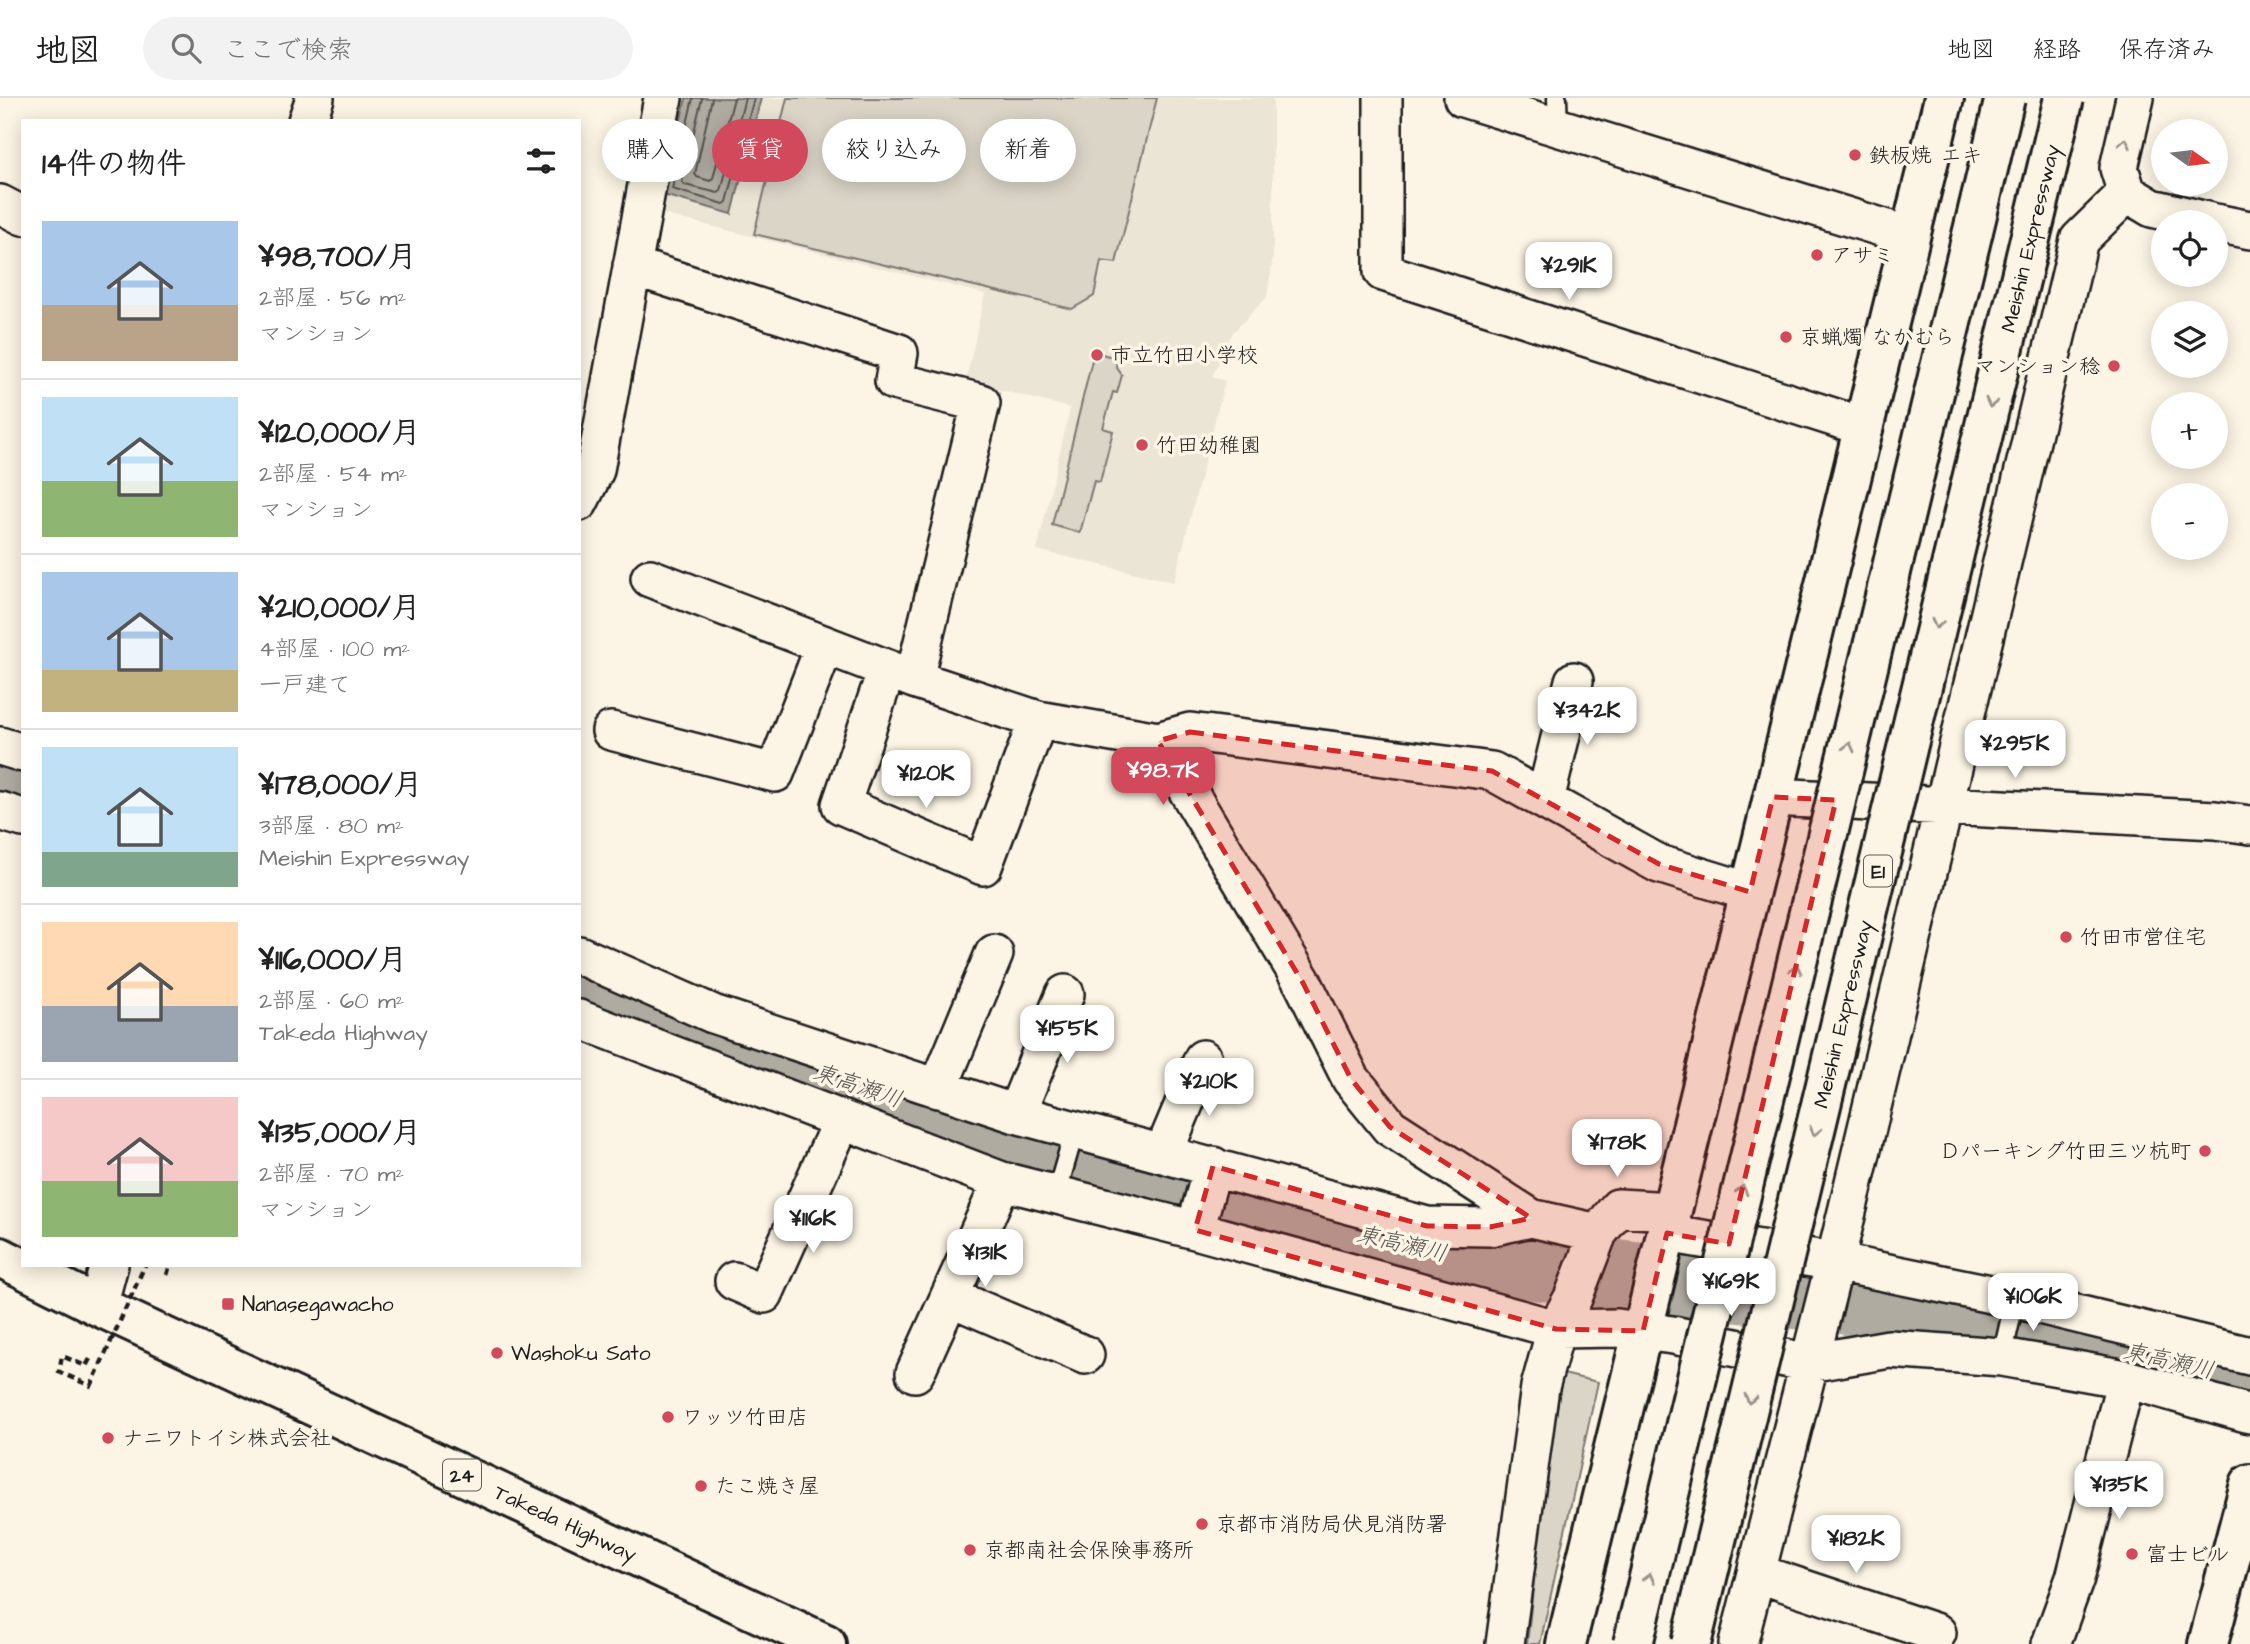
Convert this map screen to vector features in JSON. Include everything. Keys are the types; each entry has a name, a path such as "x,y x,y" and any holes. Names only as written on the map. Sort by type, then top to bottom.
{"main road":[{"path":"1566,1644 1944,98"},
{"path":"1633,1644 2005,98"},
{"name":"Meishin Expressway","path":"1691,1644 2064,98"},
{"name":"Takeda Highway","path":"0,1257 98,1306 826,1644"},
{"path":"2208,1644 2250,1485"}],"street":[{"path":"308,119 315,98"},
{"path":"581,498 595,470 663,98"},
{"path":"1383,98 1383,272 1864,427"},
{"path":"1464,98 1558,113 1910,236"},
{"path":"2135,98 2119,168 2127,193 2160,210"},
{"path":"1738,1644 1833,1270 2079,240 2127,193"},
{"path":"0,204 21,215"},
{"path":"2228,226 2250,230"},
{"path":"632,266 899,353 894,381 981,403 901,674 841,806 983,866 1038,720"},
{"path":"650,578 901,674 1038,720 1157,741 1190,732 1492,771 1658,863 1750,892"},
{"path":"611,731 775,773 825,645"},
{"path":"1545,800 1574,681"},
{"path":"1157,741 1303,984 1351,1079 1390,1127 1531,1218 1596,1237"},
{"path":"0,746 21,751"},
{"path":"1773,797 2215,820 2250,825"},
{"path":"0,811 21,817"},
{"path":"938,1089 994,954"},
{"path":"581,956 713,1014 1016,1114 1427,1226 1490,1227 1531,1218"},
{"path":"1016,1114 1065,993"},
{"path":"581,1020 1002,1181 1195,1230 1617,1328 1813,1348 2004,1349 2126,1379 2250,1414"},
{"path":"1163,1154 1203,1059"},
{"path":"734,1281 764,1294 842,1120"},
{"path":"1195,1230 1213,1166"},
{"path":"915,1373 1002,1181"},
{"path":"1506,1644 1540,1387 1565,1314 1596,1237 1618,1208 1833,1270 2250,1356"},
{"path":"98,1306 108,1267"},
{"path":"950,1297 1085,1355"},
{"path":"2050,1644 2076,1578 2126,1379"},
{"path":"1756,1573 1912,1633"}],"lane":[{"path":"1056,1195 1075,1129"},
{"path":"2004,1349 2013,1306"}],"path":[{"path":"90,1359 86,1366 62,1356 59,1372 92,1387 144,1267"},
{"path":"167,1275 169,1267"}],"highlighted area":[{"path":"1190,732 1492,771 1659,864 1750,892 1773,797 1836,800 1729,1244 1667,1233 1643,1331 1556,1329 1195,1230 1213,1166 1427,1226 1490,1227 1531,1218 1390,1127 1351,1079 1303,983 1158,741"}],"shaded area":[{"name":"市立竹田小学校","path":"670,98 1273,98 1273,257 1267,297 1233,332 1212,377 1225,381 1174,582 1037,550 1070,408 966,381 985,294 646,210 652,182 698,182 698,119 666,119"},
{"path":"787,98 1157,98 1116,263 1101,261 1094,296 1072,309 754,234 767,182 808,182 808,119 782,119"},
{"path":"1094,352 1117,358 1116,367 1122,375 1117,393 1113,392 1103,428 1113,431 1100,482 1094,481 1080,533 1052,525"},
{"path":"1563,1374 1598,1382 1540,1644 1527,1644 1547,1461"}],"water":[{"path":"686,98 761,98 756,119 712,119 712,182 740,182 732,214 663,195 666,182 698,182 698,119 681,119"}],"waterway":[{"name":"東高瀬川","path":"0,775 21,781"},
{"name":"東高瀬川","path":"581,992 1004,1135 1426,1253 1875,1303 2048,1332 2250,1380"}],"place":[{"name":"鉄板焼 エキ","path":"1855,155"},
{"name":"アサミ","path":"1817,255"},
{"name":"京蝋燭 なかむら","path":"1786,337"},
{"name":"市立竹田小学校","path":"1097,355"},
{"name":"マンション稔","path":"2114,366"},
{"name":"竹田幼稚園","path":"1142,445"},
{"name":"竹田市営住宅","path":"2066,937"},
{"name":"Ｄパーキング竹田三ツ杭町","path":"2205,1151"},
{"name":"Nanasegawacho","path":"228,1304"},
{"name":"Washoku Sato","path":"497,1353"},
{"name":"ワッツ竹田店","path":"668,1417"},
{"name":"ナニワトイシ株式会社","path":"108,1438"},
{"name":"たこ焼き屋","path":"701,1486"},
{"name":"京都市消防局伏見消防署","path":"1202,1524"},
{"name":"京都南社会保険事務所","path":"970,1550"},
{"name":"富士ビル","path":"2132,1554"}]}
